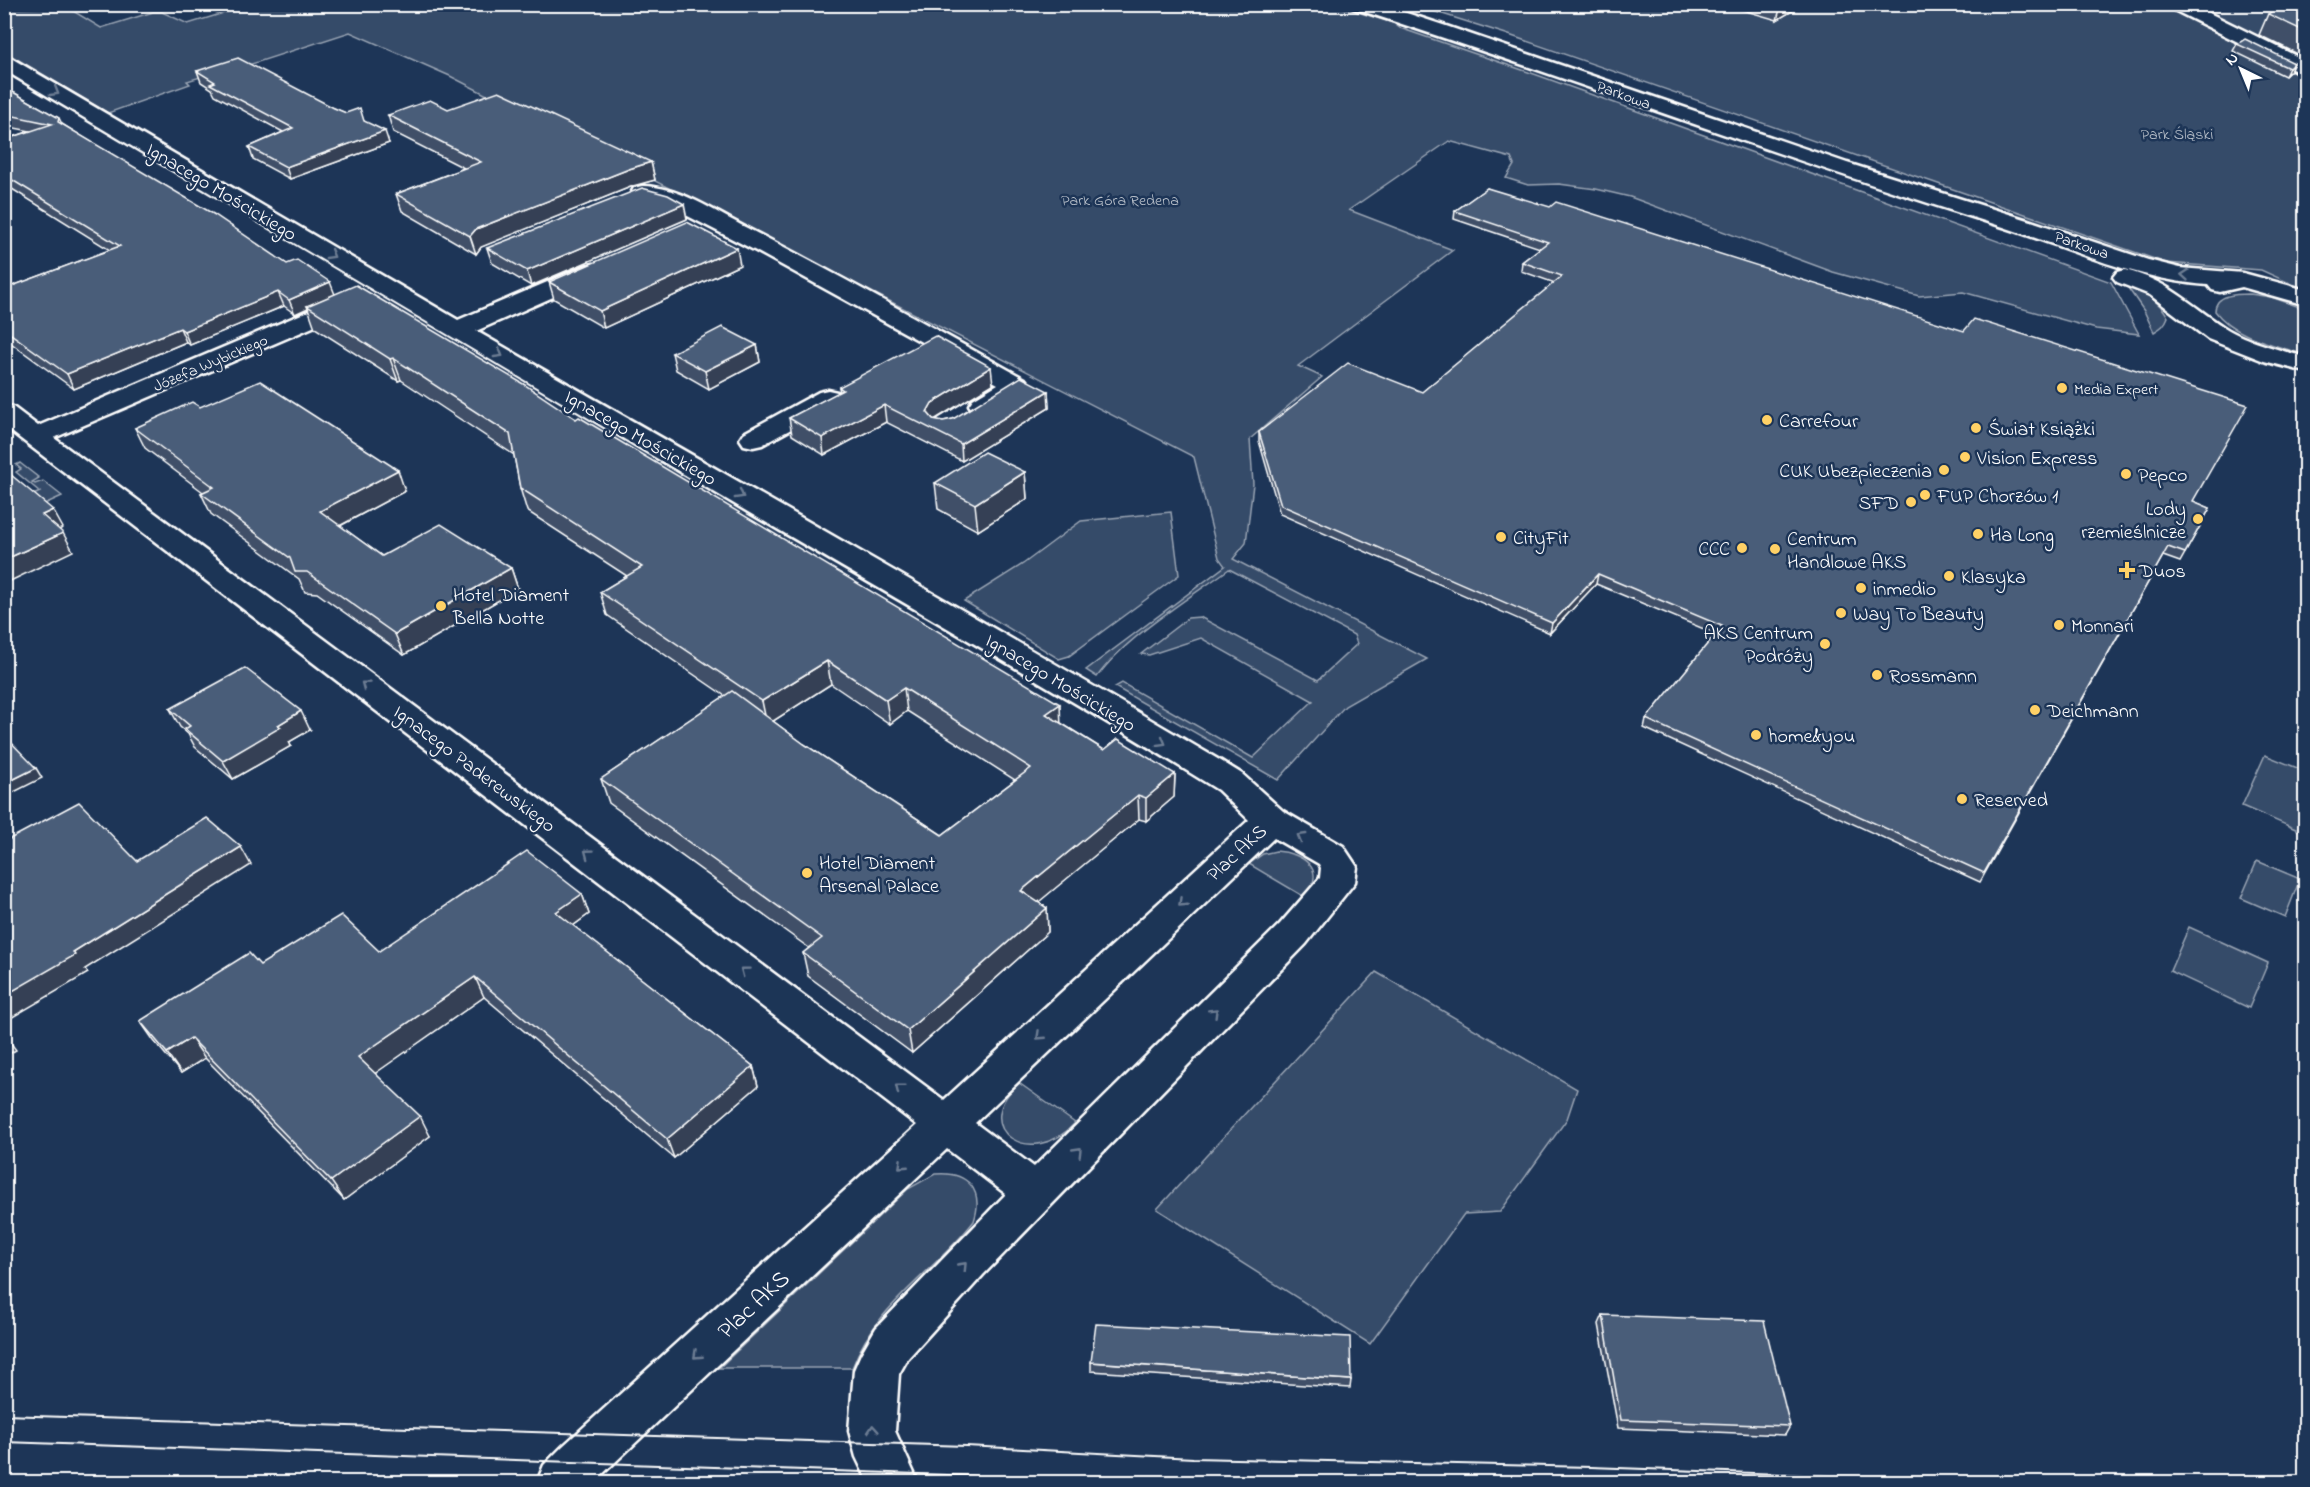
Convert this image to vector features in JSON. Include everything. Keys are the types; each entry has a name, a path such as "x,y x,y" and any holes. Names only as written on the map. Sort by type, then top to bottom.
{"street":[{"name":"Parkowa","path":"1359,4 1524,57 1888,185 2044,248 2150,286 2217,334 2273,356 2306,364"},
{"path":"2176,4 2303,67"},
{"name":"Ignacego Mościckiego","path":"4,62 457,330 822,543 939,608 1209,769 1235,786 1271,820"},
{"name":"Parkowa","path":"1888,185 2039,230 2160,271 2243,280 2299,292"},
{"path":"624,199 642,193 653,193 680,203 700,224 937,340 1016,384 962,417"},
{"path":"457,330 615,261"},
{"path":"2188,314 2187,304 2197,294 2208,288 2243,280"},
{"name":"Józefa Wybickiego","path":"36,436 385,287"},
{"path":"906,356 937,340"},
{"path":"753,439 845,389"},
{"name":"Ignacego Paderewskiego","path":"4,413 901,1089 944,1125"},
{"name":"Plac AKS","path":"561,1482 1271,820 1331,855 1339,867 1337,882 1293,934 913,1319 892,1343 877,1370 872,1431 880,1456 894,1482"},
{"path":"944,1125 1037,1193"}],"green space":[{"name":"Park Góra Redena","path":"253,4 1335,5 1393,23 1400,28 1537,75 2111,282 2139,334 2096,329 1963,292 1919,296 1833,272 1630,197 1559,184 1528,185 1506,178 1514,165 1511,158 1449,141 1349,210 1453,250 1298,366 1322,377 1250,439 1253,484 1246,543 1233,559 1427,659 1345,706 1278,780 1115,687 1122,683 1253,758 1313,701 1201,638 1149,655 1141,654 1188,618 1200,617 1318,680 1357,644 1354,635 1229,569 1141,633 1109,662 1097,677 1086,670 1225,566 1219,558 1194,457 450,76 350,32 221,74 217,72 187,81 190,84 108,113 5,52 5,9 65,6 101,28 153,12 162,12 188,24"},
{"name":"Park Śląski","path":"1414,5 2305,5 2305,290 2261,270 2166,263 1506,34"},
{"path":"2126,285 2150,297 2160,306 2168,317 2161,328 2154,332 2144,311"},
{"path":"2250,294 2271,297 2305,309 2305,355 2244,334 2223,320 2215,311 2216,305 2223,298"},
{"path":"20,463 39,478 32,482 35,484 43,481 62,496 5,522 4,508 40,492 16,472 21,469 16,465"},
{"path":"1171,512 1179,575 1069,656 1059,659 964,601 1023,564 1081,521"},
{"path":"2265,755 2305,771 2305,833 2242,806"},
{"path":"1276,851 1295,855 1309,864 1314,879 1311,887 1303,896 1249,864 1263,854"},
{"path":"2257,861 2300,879 2285,917 2241,898"},
{"path":"2189,927 2268,963 2249,1008 2170,971"},
{"path":"1376,972 1577,1089 1567,1119 1500,1212 1464,1214 1370,1344 1157,1209"},
{"path":"1019,1083 1075,1123 1058,1137 1041,1143 1025,1144 1011,1138 1003,1129 1000,1115 1005,1100"},
{"path":"935,1174 956,1176 971,1185 977,1200 974,1221 942,1257 890,1307 862,1346 852,1368 719,1368 908,1189"},
{"path":"607,1475 835,1482 600,1482"}],"building":[{"path":"1764,4 1788,4 1780,9"},
{"path":"2283,4 2306,4 2306,32 2268,14"},
{"path":"2245,39 2294,63 2289,68 2237,44"},
{"path":"238,58 346,113 360,108 364,121 385,131 286,167 249,147 293,128 210,84 215,82 197,71"},
{"path":"4,87 59,118 58,122 215,215 287,264 297,260 330,282 289,300 278,292 184,331 180,328 67,374 4,329 4,289 120,246 4,175 4,140 52,124 4,114"},
{"path":"499,91 651,162 476,229 470,236 396,194 481,162 388,115 430,100 448,109"},
{"path":"642,188 668,195 684,204 527,271 487,248"},
{"name":"Centrum Handlowe AKS","path":"1487,188 1550,207 1556,202 1964,331 1974,319 2248,405 2193,501 2210,508 2185,553 2168,547 1984,873 1646,719 1722,626 1598,574 1552,623 1281,505 1259,432 1348,363 1422,392 1562,276 1522,262 1548,242 1455,211"},
{"path":"687,222 737,248 600,311 549,282"},
{"path":"356,285 525,385 576,419 579,417 1060,704 1046,714 1104,750 1118,739 1175,774 1146,798 1138,795 1021,891 1047,908 908,1030 803,953 822,938 601,779 732,691 804,744 942,835 1031,768 904,688 886,700 827,661 762,701 600,592 642,567 520,488 510,434 393,358 390,359 307,306"},
{"path":"722,327 757,345 705,371 672,353"},
{"path":"935,336 991,367 932,403 927,412 933,419 943,421 953,419 1021,377 1048,391 961,444 884,405 822,438 789,418 843,390 839,387"},
{"path":"260,381 398,470 320,511 382,556 441,524 511,568 395,634 307,572 295,572 290,558 201,493 214,487 135,428 192,402 200,407"},
{"path":"984,452 1025,472 975,504 935,483"},
{"path":"4,469 53,510 42,515 63,533 4,560"},
{"path":"245,668 301,711 278,725 281,727 223,761 185,729 190,726 170,709"},
{"path":"4,735 36,768 4,784"},
{"path":"79,802 137,861 207,818 241,847 73,952 75,955 4,996 4,842"},
{"path":"527,851 582,894 556,912 753,1066 667,1139 475,977 358,1057 420,1116 331,1181 191,1038 167,1053 140,1021 249,953 260,965 341,915 379,951"},
{"path":"1603,1315 1764,1321 1790,1426 1621,1420"},
{"path":"1096,1324 1350,1337 1351,1380 1091,1362"}],"tram line":[{"path":"4,1415 966,1446 1193,1458 1591,1467 1992,1482"},
{"path":"4,1442 1145,1482"}],"place":[{"name":"Media Expert","path":"2062,388"},
{"name":"Carrefour","path":"1767,420"},
{"name":"Świat Książki","path":"1976,428"},
{"name":"Vision Express","path":"1965,457"},
{"name":"CUK Ubezpieczenia","path":"1944,470"},
{"name":"Pepco","path":"2126,474"},
{"name":"FUP Chorzów 1","path":"1925,495"},
{"name":"SFD","path":"1911,502"},
{"name":"Lody rzemieślnicze","path":"2198,519"},
{"name":"Ha Long","path":"1978,534"},
{"name":"CityFit","path":"1501,537"},
{"name":"CCC","path":"1742,548"},
{"name":"Centrum Handlowe AKS","path":"1775,549"},
{"name":"Duos","path":"2127,570"},
{"name":"Klasyka","path":"1949,576"},
{"name":"inmedio","path":"1861,588"},
{"name":"Hotel Diament Bella Notte","path":"441,606"},
{"name":"Way To Beauty","path":"1841,613"},
{"name":"Monnari","path":"2059,625"},
{"name":"AKS Centrum Podróży","path":"1825,644"},
{"name":"Rossmann","path":"1877,675"},
{"name":"Deichmann","path":"2035,710"},
{"name":"home&you","path":"1756,735"},
{"name":"Reserved","path":"1962,799"},
{"name":"Hotel Diament Arsenal Palace","path":"807,873"}]}
